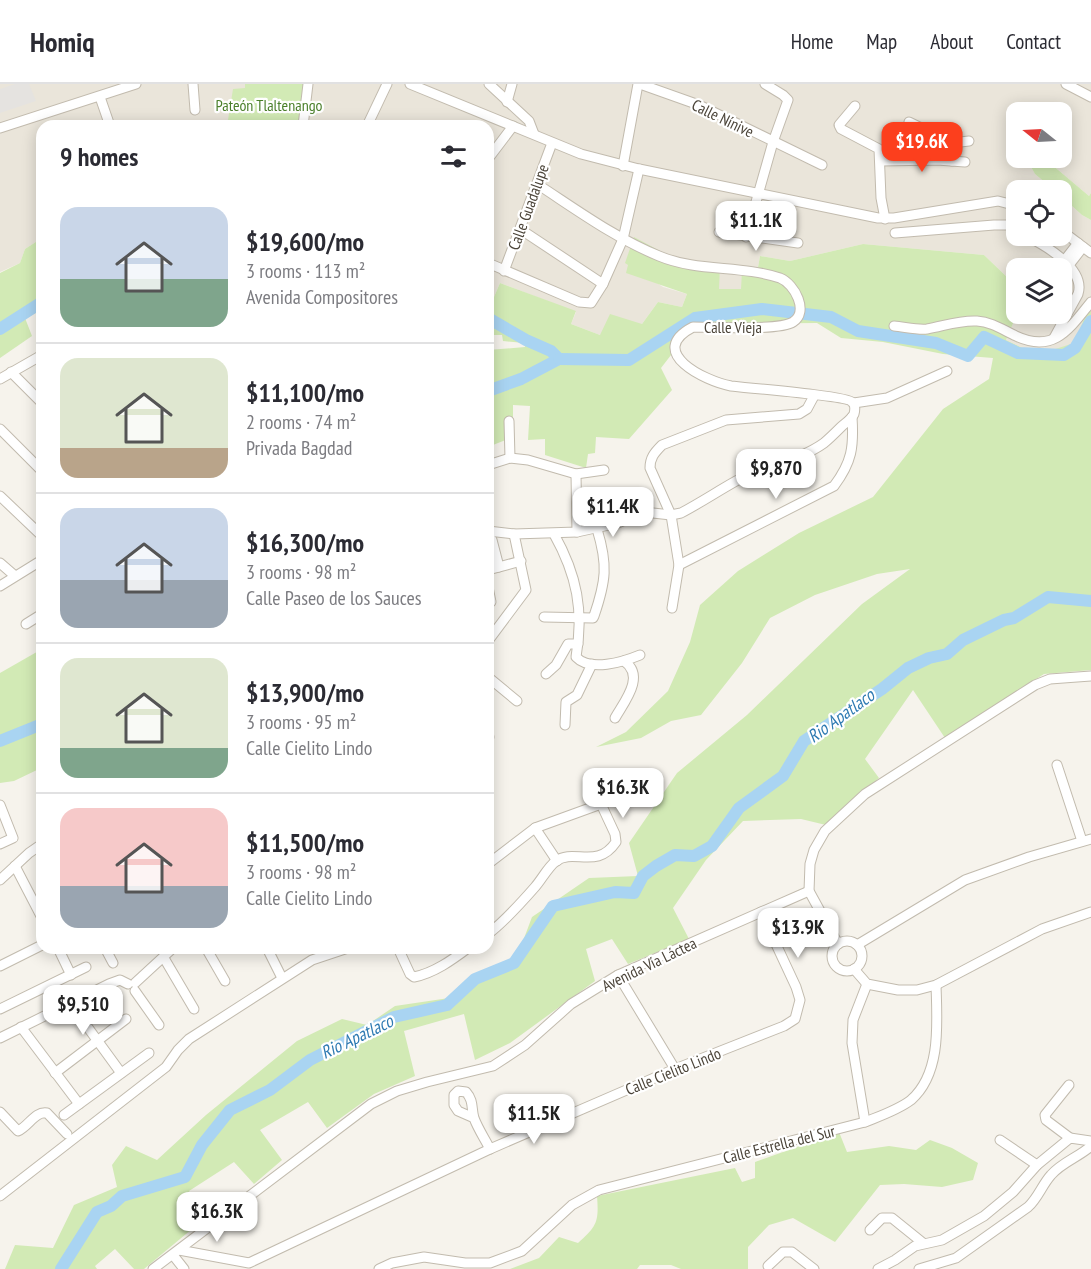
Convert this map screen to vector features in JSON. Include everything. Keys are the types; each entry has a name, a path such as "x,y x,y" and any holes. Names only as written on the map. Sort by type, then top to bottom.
{"street":[{"path":"0,128 136,84"},
{"path":"193,84 195,110"},
{"path":"304,120 308,84"},
{"path":"370,120 387,84"},
{"path":"410,84 581,154 623,166 881,219 990,202 1006,202"},
{"path":"489,84 529,121 534,134"},
{"path":"507,102 512,84"},
{"path":"623,166 639,84"},
{"name":"Calle Nínive","path":"639,84 699,105 822,165"},
{"path":"746,237 773,142 788,100 765,84"},
{"path":"1066,84 1091,97"},
{"path":"100,97 108,120"},
{"path":"855,106 839,125 841,129 879,149 881,219"},
{"path":"909,123 952,143 969,141"},
{"path":"494,151 513,126"},
{"name":"Calle Guadalupe","path":"504,271 552,143"},
{"path":"952,143 952,161"},
{"path":"881,161 965,162"},
{"path":"494,266 585,303 591,303 603,284 623,239 639,169"},
{"name":"Calle Vieja","path":"537,184 623,239 659,256 678,262 759,273 780,278 793,287 799,306 798,318 789,324 775,327 693,327 679,338 675,353 683,365 704,377 726,385 814,396 841,397 854,403 887,399 947,370"},
{"path":"895,232 1006,225"},
{"path":"520,229 603,284"},
{"path":"719,232 798,243"},
{"path":"1072,239 1084,248 1072,258"},
{"path":"1046,246 1060,258"},
{"path":"1072,271 1079,280 1080,286 1072,302"},
{"path":"894,326 924,329 958,321 979,321 993,324 1032,342 1053,340 1068,330 1091,302"},
{"path":"1053,340 1061,324"},
{"path":"0,379 36,358"},
{"path":"12,372 36,397"},
{"path":"672,608 679,564 671,515 650,468 650,460 662,446 726,420 800,414 807,409 814,396"},
{"path":"679,564 834,486 845,471 851,457 854,403"},
{"path":"494,532 514,534 577,532 618,523 644,512 671,515 684,512 738,480 823,443 852,417"},
{"path":"509,421 510,458"},
{"path":"0,429 36,465"},
{"path":"494,463 510,458 528,460 576,474 604,470"},
{"path":"576,474 577,532"},
{"path":"0,496 36,530"},
{"path":"544,617 594,617 602,593 606,565 597,528"},
{"path":"494,633 525,592 521,561 514,534"},
{"path":"554,534 570,566 578,593 580,633 576,657 592,664 624,661 640,655"},
{"path":"494,549 498,567"},
{"path":"494,568 521,561"},
{"path":"0,563 15,576"},
{"path":"0,586 36,564"},
{"path":"26,624 36,618"},
{"path":"546,674 556,665 568,644 578,644"},
{"path":"615,718 633,686 634,674 624,661"},
{"path":"565,725 566,702 577,695 592,664"},
{"path":"838,944 809,891 810,864 814,850 825,831 865,794 1035,685 1050,679 1091,676"},
{"path":"494,682 517,701"},
{"path":"856,945 965,880 1086,840 1057,765"},
{"path":"494,859 535,828 601,804 615,834 616,842 611,850 596,858 568,858 556,861 514,910 494,928"},
{"path":"0,805 13,838 0,844"},
{"path":"535,828 556,861"},
{"path":"0,880 36,848"},
{"path":"15,866 36,906"},
{"name":"Avenida Vía Láctea","path":"153,1269 371,1104 397,1091 493,1066 525,1045 571,1004 618,975 809,891"},
{"name":"Calle Cielito Lindo","path":"176,1252 248,1266 490,1149 675,1069 784,1026 795,1019 799,1011 800,1000 761,912"},
{"path":"854,969 867,984 898,990 917,990 936,985 1042,929 1091,912"},
{"path":"848,941 860,948 862,957 854,969 844,970 836,966 832,956 838,944 848,941"},
{"path":"0,966 36,948"},
{"path":"61,954 71,975"},
{"path":"108,954 112,963"},
{"path":"132,986 168,954"},
{"path":"209,954 225,981"},
{"path":"270,954 282,978"},
{"path":"0,1196 166,1066 189,1039 282,978 325,954"},
{"path":"401,954 410,974 414,977 423,976 459,954"},
{"path":"164,958 194,1009"},
{"path":"0,1009 86,967"},
{"path":"618,975 675,1069"},
{"path":"0,1038 120,980 132,986 159,1024"},
{"path":"865,1122 852,1043 853,1020 867,984"},
{"name":"Calle Estrella del Sur","path":"378,1269 392,1263 424,1257 465,1263 490,1263 522,1251 572,1205 599,1190 865,1122 894,1110 912,1099 924,1082 933,1062 937,1024 936,985"},
{"path":"70,1003 121,1073"},
{"path":"56,1073 126,1019"},
{"path":"21,1027 79,1104"},
{"path":"64,1115 149,1053"},
{"path":"1069,1085 1045,1115 1046,1120 1070,1138 1091,1141"},
{"path":"0,1112 18,1131 22,1130 39,1113 47,1113 67,1134"},
{"path":"474,1118 490,1149"},
{"path":"878,1269 896,1260 915,1246 942,1240 984,1216 1013,1192 1037,1165 1070,1138"},
{"path":"1000,1140 1037,1165"},
{"path":"919,1269 956,1258 1028,1207 1035,1201 1051,1175 1091,1146"},
{"path":"870,1230 882,1218 892,1218 923,1243"},
{"path":"176,1252 184,1269"},
{"path":"768,1266 783,1252 792,1252 814,1269"},
{"path":"956,1258 956,1269"}],"shaded area":[{"path":"0,84 1091,84 1091,193 1089,196 1056,168 1072,168 1072,102 1006,102 1006,168 1032,168 1042,180 1006,180 1006,246 1072,246 1072,206 1091,220 1091,302 1074,344 1037,355 1006,340 1013,324 1072,324 1072,258 1006,258 1006,276 984,255 863,244 790,261 760,256 757,273 741,290 718,289 720,266 629,264 663,287 687,294 682,307 658,302 642,324 600,335 571,324 576,312 500,283 494,297 494,120 36,120 36,242 25,249 20,263 0,272"},
{"path":"15,84 29,84 36,101 0,113 0,89"}],"green space":[{"name":"Pateón Tlaltenango","path":"245,84 311,84 305,120 228,120 233,89 245,88"},
{"path":"1032,168 1056,168 1070,180 1042,180"},
{"path":"1072,182 1089,196 1091,193 1091,220 1072,206"},
{"path":"634,237 675,259 720,266 719,289 741,289 742,271 757,273 760,256 790,261 863,244 984,255 1006,276 1006,324 1013,324 1006,340 1037,355 1074,343 1091,302 1091,670 1044,674 945,738 913,690 865,759 879,778 826,825 801,819 743,821 706,860 673,908 689,939 628,964 612,939 586,949 595,981 510,1043 475,1060 464,1014 404,1031 415,1076 374,1094 327,1128 308,1102 260,1130 282,1160 254,1184 234,1162 189,1191 204,1219 144,1269 134,1269 115,1249 95,1266 97,1269 5,1269 15,1245 53,1248 74,1205 117,1187 112,1165 126,1146 157,1160 206,1115 297,1041 342,1019 367,1025 395,1006 449,998 480,972 517,957 532,917 589,878 638,876 629,843 677,773 747,715 862,604 910,569 877,574 815,595 770,618 742,663 701,715 671,721 641,738 596,747 626,732 668,691 690,642 700,605 738,571 799,533 873,497 943,409 989,379 993,358 943,354 883,342 841,338 817,323 695,324 661,368 672,390 629,439 596,437 595,453 588,454 586,468 545,455 545,439 528,440 530,406 513,405 513,437 494,445 494,350 525,347 524,343 503,341 502,335 494,335 494,297 500,283 576,311 571,324 600,335 610,314 642,324 658,302 682,307 687,294 626,273 628,265 625,263"},
{"path":"36,242 36,313 25,318 32,336 0,358 0,273 20,263 25,249"},
{"path":"36,652 36,770 14,781 0,783 0,673"},
{"path":"839,1132 847,1152 889,1146 916,1150 930,1140 952,1148 978,1163 973,1180 942,1187 880,1185 835,1242 793,1218 769,1225 748,1247 748,1269 681,1269 671,1265 640,1265 637,1269 510,1269 539,1258 559,1237 578,1243 593,1228 598,1212 597,1196 735,1168 742,1182 755,1178 755,1162"}],"waterway":[{"path":"0,329 36,306"},
{"path":"559,359 629,360 695,318 762,309 831,317 858,331 936,343 968,356 984,337 1018,353 1064,355 1075,348 1091,321"},
{"path":"494,321 551,351 559,359 521,379 494,389"},
{"name":"Rio Apatlaco","path":"61,1269 97,1212 111,1206 122,1196 185,1177 202,1145 230,1110 270,1090 310,1060 394,1017 447,1005 475,979 514,963 553,906 615,892 634,893 643,876 656,866 675,855 694,856 712,846 739,808 783,776 804,741 882,689 908,668 929,658 947,654 963,640 1004,620 1014,618 1048,597 1091,601"},
{"path":"0,741 36,726"}]}
